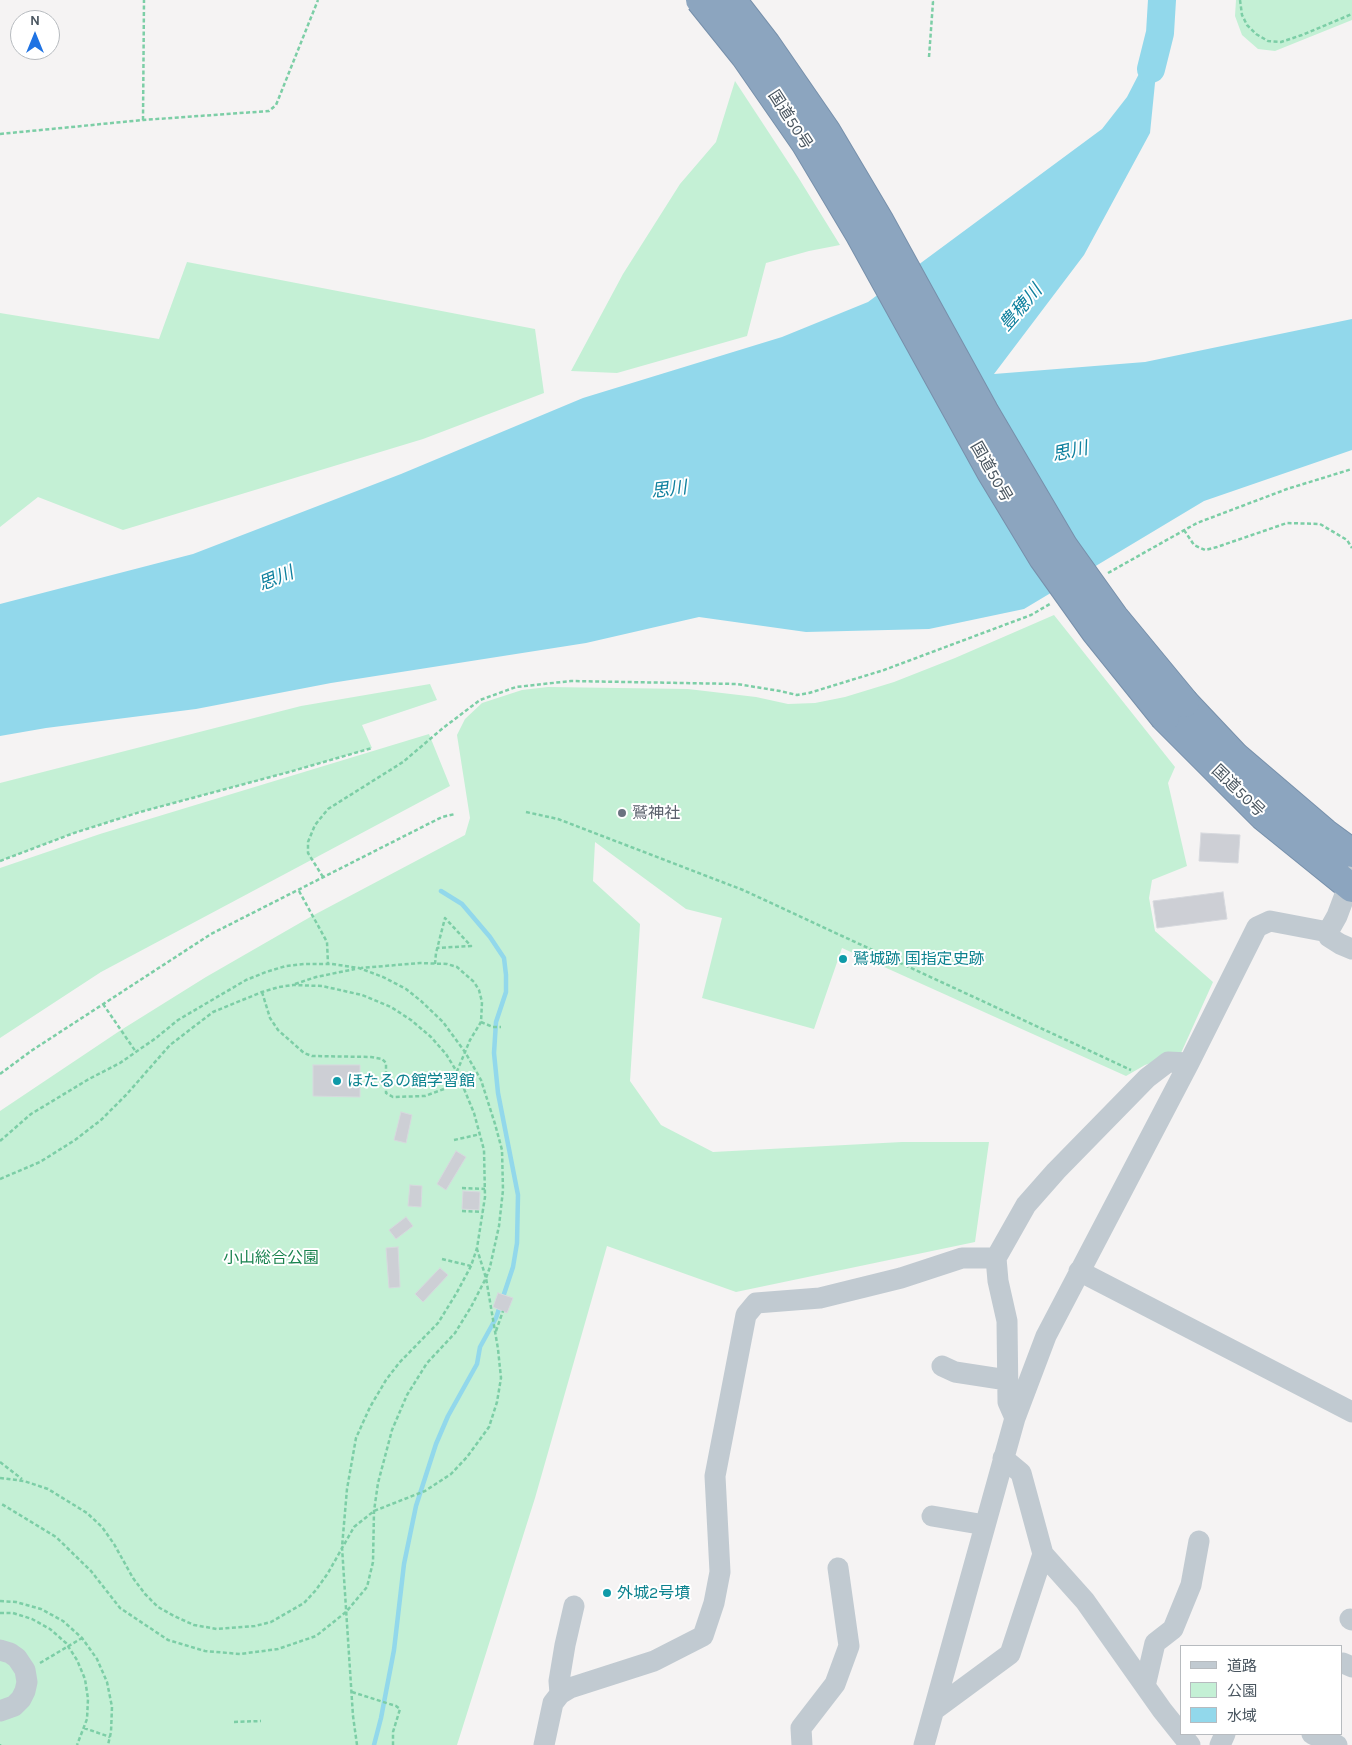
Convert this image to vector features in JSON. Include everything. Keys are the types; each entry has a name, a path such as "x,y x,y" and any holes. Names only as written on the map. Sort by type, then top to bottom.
{"highway":[{"name":"国道50号","path":"700,0 751,63 806,144 859,233 1017,517 1043,558 1096,631 1175,710 1236,757 1325,833 1352,853"},
{"name":"国道50号","path":"732,0 766,44 826,131 880,222 984,412 1064,547 1114,617 1175,710 1240,794 1263,816 1351,883"}],"street":[{"path":"1351,883 1328,932 1329,937 1352,949"},
{"path":"924,1745 1003,1458 1015,1418 1046,1336 1189,1063 1257,927 1270,921 1328,932"},
{"path":"1015,1418 1008,1402 1007,1321 998,1281 996,1258 1026,1206 1056,1172 1147,1078 1168,1062 1189,1063"},
{"path":"544,1745 554,1703 560,1694 570,1688 654,1661 704,1636 714,1603 720,1572 715,1476 746,1315 756,1303 820,1298 901,1278 962,1258 996,1258"},
{"path":"1079,1271 1352,1412"},
{"path":"942,1366 955,1372 1007,1380"},
{"path":"1003,1458 1022,1473 1043,1554 1085,1601 1180,1732"},
{"path":"932,1516 985,1525"},
{"path":"1145,1686 1155,1643 1173,1629 1191,1585 1199,1541"},
{"path":"934,1710 1010,1654 1043,1554"},
{"path":"802,1745 801,1728 835,1684 849,1646 838,1568"},
{"path":"560,1694 559,1681 574,1606"},
{"path":"0,1650 10,1653 17,1658 25,1670 27,1682 21,1699 14,1706 0,1711"},
{"path":"1182,1735 1190,1745"},
{"path":"1314,1735 1337,1745"}],"path":[{"path":"143,120 144,0"},
{"path":"0,134 143,120 269,111 276,105 318,0"},
{"path":"929,57 932,0"},
{"path":"1240,0 1242,15 1247,25 1256,34 1268,41 1280,42 1302,35 1352,14"},
{"path":"1100,577 1196,522 1287,488 1352,469"},
{"path":"1184,530 1194,545 1205,550 1287,523 1320,524 1347,540 1352,548"},
{"path":"323,877 308,853 308,842 315,825 328,809 403,762 480,700 516,687 571,681 737,684 797,695 809,693 884,670 1031,615 1057,601"},
{"path":"0,861 74,833 140,812 372,748"},
{"path":"526,812 558,819 743,890 1147,1078"},
{"path":"0,1074 31,1051 211,934 442,817 455,814"},
{"path":"299,890 327,942 328,964"},
{"path":"435,964 438,948 445,918 471,946 438,948"},
{"path":"262,992 270,1018 278,1030 304,1053 312,1056 371,1057 382,1059 386,1063 386,1093 393,1097 425,1096 444,1089 453,1081 470,1040 481,1022 482,1002 479,990 466,974 447,964 420,963 359,968 316,977 293,985"},
{"path":"0,1141 31,1114 88,1079 120,1063 178,1020 246,980 286,966 328,964 359,968 384,977 406,989 443,1022 465,1052 480,1080 502,1150 503,1190 499,1226 486,1278 471,1308 455,1333 427,1363 407,1395 385,1452 374,1511 373,1562 367,1588 346,1612 316,1636 278,1649 240,1654 205,1652 168,1640 120,1608 91,1571 56,1537 0,1503"},
{"path":"0,1179 40,1162 75,1140 101,1120 170,1045 214,1012 279,987 293,985 322,986 362,995 391,1007 411,1020 431,1037 446,1054 457,1072 474,1113 484,1150 485,1189 483,1212 477,1248 471,1266 456,1294 438,1323 399,1363 386,1380 370,1407 356,1438 347,1489 342,1547 357,1745"},
{"path":"103,1004 136,1052"},
{"path":"481,1022 493,1027 501,1027"},
{"path":"454,1140 480,1134"},
{"path":"462,1188 485,1189"},
{"path":"462,1211 483,1212"},
{"path":"0,1478 24,1481 48,1489 87,1513 102,1527 145,1594 158,1607 194,1625 217,1629 241,1628 271,1622 280,1618 304,1603 316,1590 328,1573 354,1526 374,1511 426,1491 451,1474 467,1457 489,1427 497,1402 501,1378 486,1278 477,1248"},
{"path":"442,1259 471,1266"},
{"path":"495,1333 503,1311"},
{"path":"0,1462 24,1481"},
{"path":"0,1601 16,1602 41,1609 63,1622 82,1638 97,1659 107,1682 112,1707 108,1745"},
{"path":"0,1613 13,1613 32,1619 50,1629 68,1647 77,1660 85,1679 88,1699 86,1720 77,1745"},
{"path":"25,1670 82,1638"},
{"path":"352,1692 400,1709 393,1732 393,1745"},
{"path":"234,1722 261,1722"},
{"path":"84,1728 110,1737"}],"green space":[{"path":"1236,0 1352,0 1352,20 1275,51 1258,49 1242,35 1235,16"},
{"path":"735,81 840,245 766,263 747,336 617,373 571,371 623,274 680,184 716,142"},
{"path":"187,262 535,329 544,393 423,439 123,530 38,497 0,527 0,313 159,339"},
{"name":"小山総合公園","path":"1054,615 1175,767 1168,783 1187,866 1152,880 1149,898 1155,931 1213,982 1181,1053 1145,1065 1126,1076 842,948 814,1029 702,998 722,918 686,909 595,842 593,881 640,924 630,1081 661,1125 713,1152 902,1142 989,1142 975,1242 736,1292 607,1246 535,1498 457,1745 0,1745 0,1111 121,1030 206,977 312,916 465,835 470,818 457,735 465,719 482,703 522,690 548,687 688,689 756,697 788,704 815,703 845,697 894,682"},
{"path":"430,684 437,700 362,725 372,748 140,812 74,833 0,861 0,783 301,706"},
{"path":"429,734 450,786 101,972 0,1038 0,868 100,834"}],"water":[{"name":"思川","path":"1160,33 1150,133 1084,255 994,374 1145,362 1352,319 1352,450 1204,501 1024,609 929,629 806,632 699,617 586,643 331,683 196,709 46,728 0,736 0,604 193,554 401,474 583,398 782,337 868,302 1102,129 1127,97"}],"building":[{"path":"1201,833 1240,835 1238,863 1199,861"},
{"path":"1223,892 1227,919 1157,928 1153,901"},
{"name":"ほたるの館学習館","path":"313,1065 360,1065 360,1097 313,1096"},
{"path":"401,1112 412,1115 406,1143 394,1140"},
{"path":"456,1151 466,1157 446,1190 437,1184"},
{"path":"410,1185 422,1186 421,1207 408,1206"},
{"path":"463,1191 480,1192 479,1210 462,1209"},
{"path":"406,1217 413,1226 396,1239 389,1230"},
{"path":"398,1247 400,1287 389,1288 386,1248"},
{"path":"440,1268 448,1275 423,1302 415,1294"},
{"path":"498,1293 513,1298 507,1313 493,1307"}],"waterway":[{"name":"豊穂川","path":"1151,69 1160,33 1162,0"},
{"path":"374,1745 394,1650 404,1564 416,1506 436,1444 448,1416 477,1364 480,1347 496,1318 513,1267 517,1243 518,1195 498,1093 494,1053 496,1022 506,992 504,958 490,937 462,904 441,891"}],"place":[{"name":"鷲神社","path":"622,813"},
{"name":"鷲城跡 国指定史跡","path":"843,959"},
{"name":"ほたるの館学習館","path":"337,1081"},
{"name":"外城2号墳","path":"607,1593"}]}
